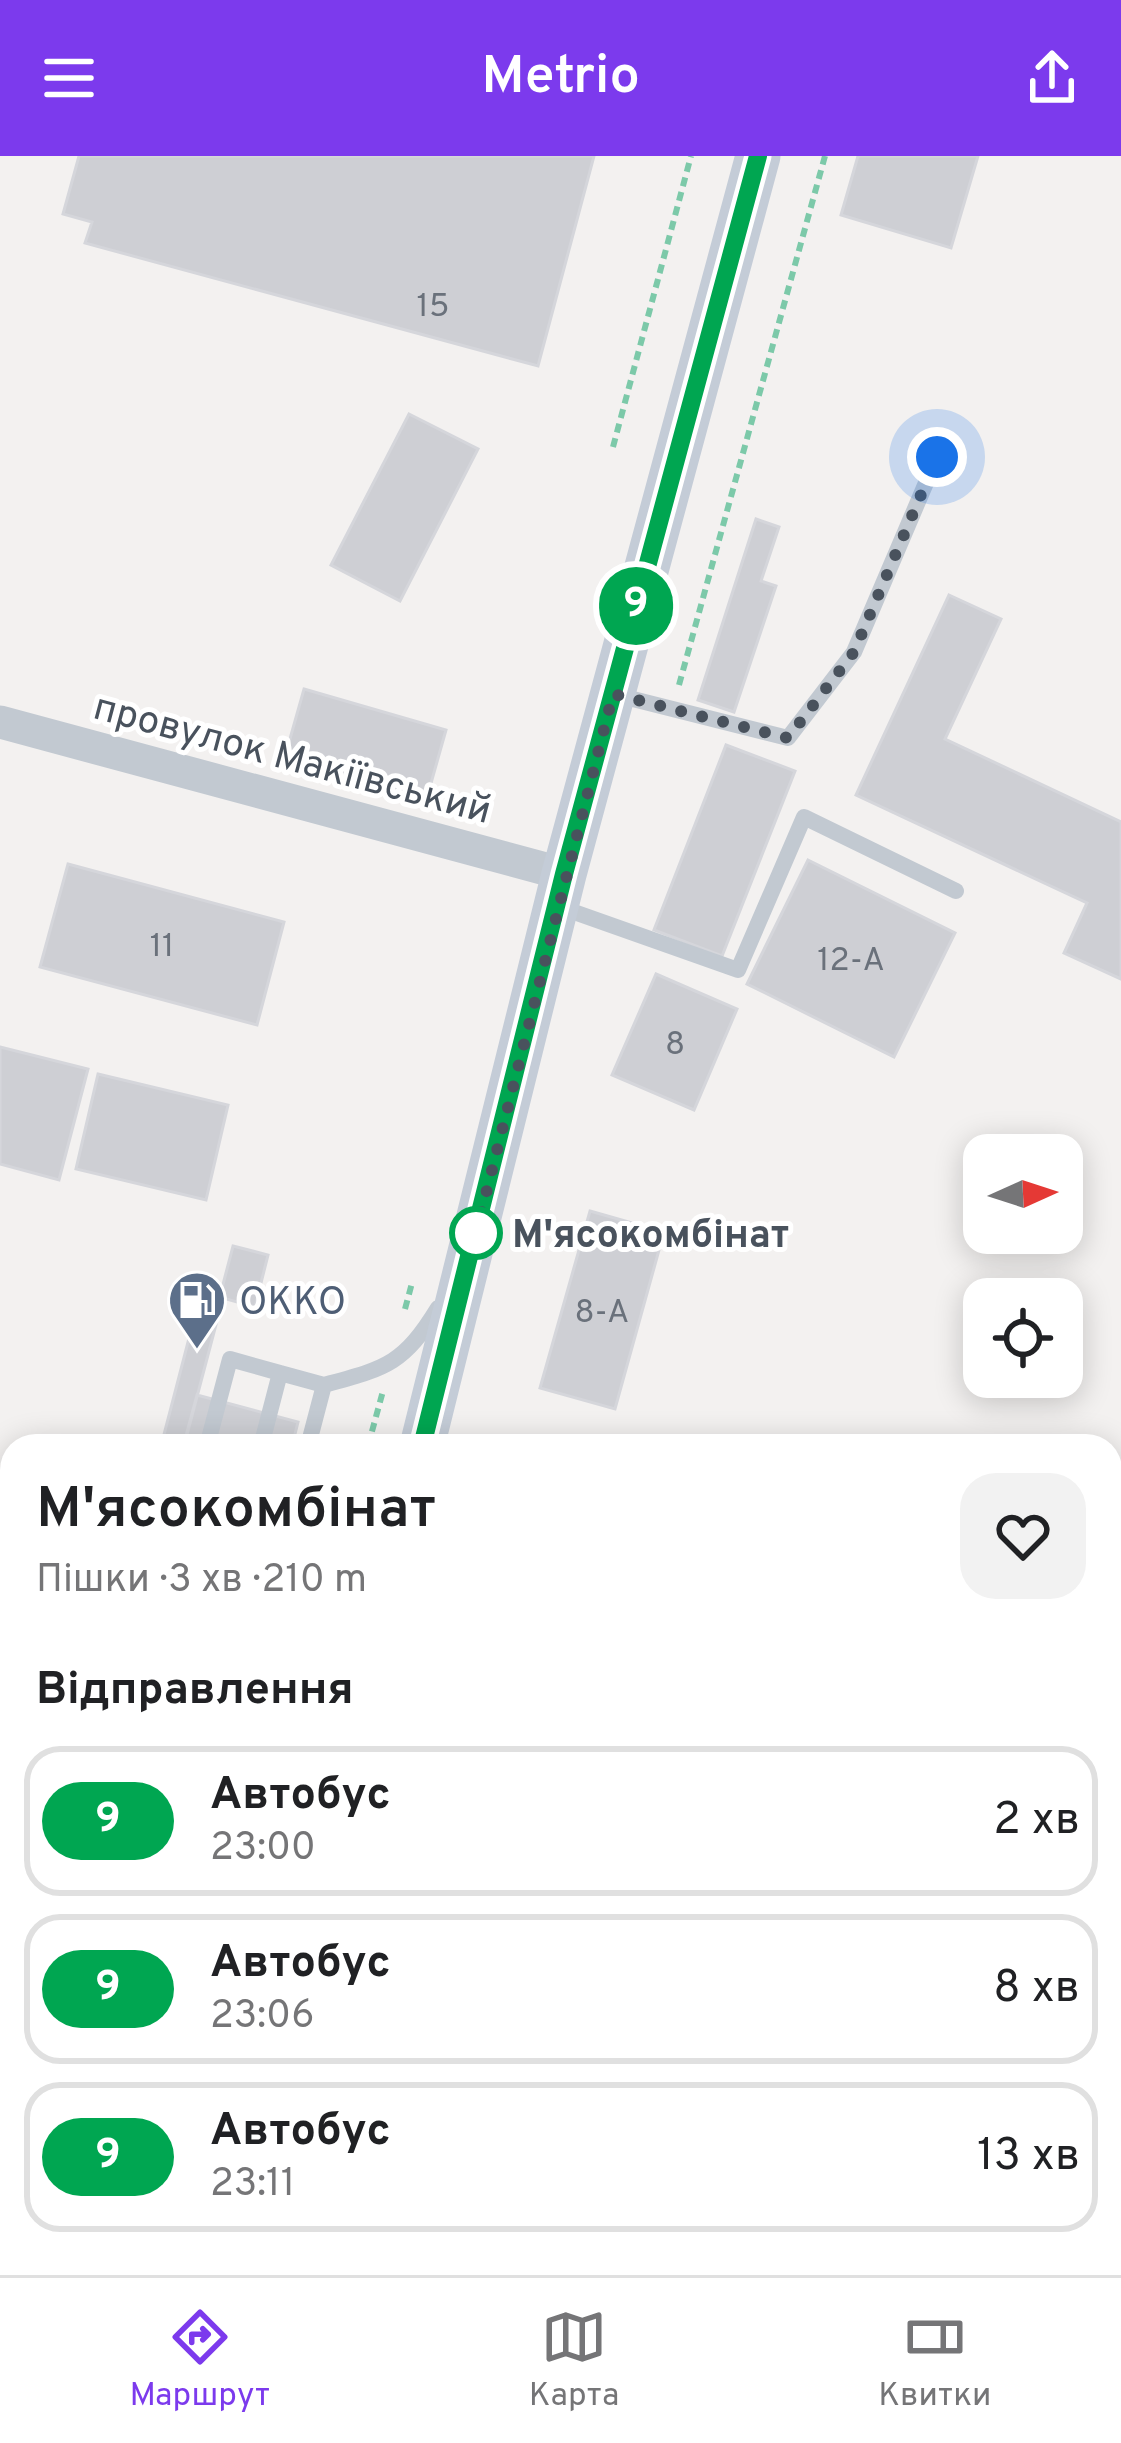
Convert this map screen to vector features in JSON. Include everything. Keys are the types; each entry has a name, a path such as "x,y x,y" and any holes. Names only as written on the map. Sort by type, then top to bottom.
{"street":[{"path":"425,1434 560,890 758,156"},
{"name":"провулок Макіївський","path":"0,722 560,890"}],"lane":[{"path":"613,694 788,738 854,652 937,457"},
{"path":"560,890 738,970 804,817 956,891"},
{"path":"210,1434 230,1359 324,1385 389,1368 423,1334 470,1256"},
{"path":"264,1434 280,1373"},
{"path":"311,1434 324,1385"}],"path":[{"path":"613,447 691,156"},
{"path":"672,710 825,156"}],"building":[{"path":"79,156 594,156 538,366 85,243 92,222 63,214"},
{"path":"858,156 978,156 951,248 841,215"},
{"path":"409,414 478,449 400,601 331,565"},
{"path":"756,519 779,527 761,581 776,586 734,712 698,700"},
{"path":"949,595 1001,619 945,739 1121,822 1121,979 1064,953 1087,903 856,795"},
{"path":"304,689 446,730 426,801 284,760"},
{"path":"726,745 795,771 722,956 654,930"},
{"path":"808,860 955,933 894,1057 747,984"},
{"path":"68,864 284,922 257,1025 40,967"},
{"path":"656,974 737,1009 694,1110 612,1075"},
{"path":"0,1047 88,1069 59,1180 0,1164"},
{"path":"98,1074 228,1105 206,1200 76,1169"},
{"path":"590,1211 664,1232 615,1409 540,1388"},
{"name":"ОККО","path":"233,1246 268,1255 255,1307 223,1298 187,1434 164,1434 201,1292 221,1292"},
{"path":"197,1395 298,1422 295,1434 186,1434"}],"bus line":[{"name":"9","path":"425,1434 564,874 758,156"}],"place":[{"name":"М'ясокомбінат","path":"476,1233"},
{"name":"ОККО","path":"197,1351"}],"route":[{"path":"476,1233 613,694 788,738 854,652 937,457"}]}
